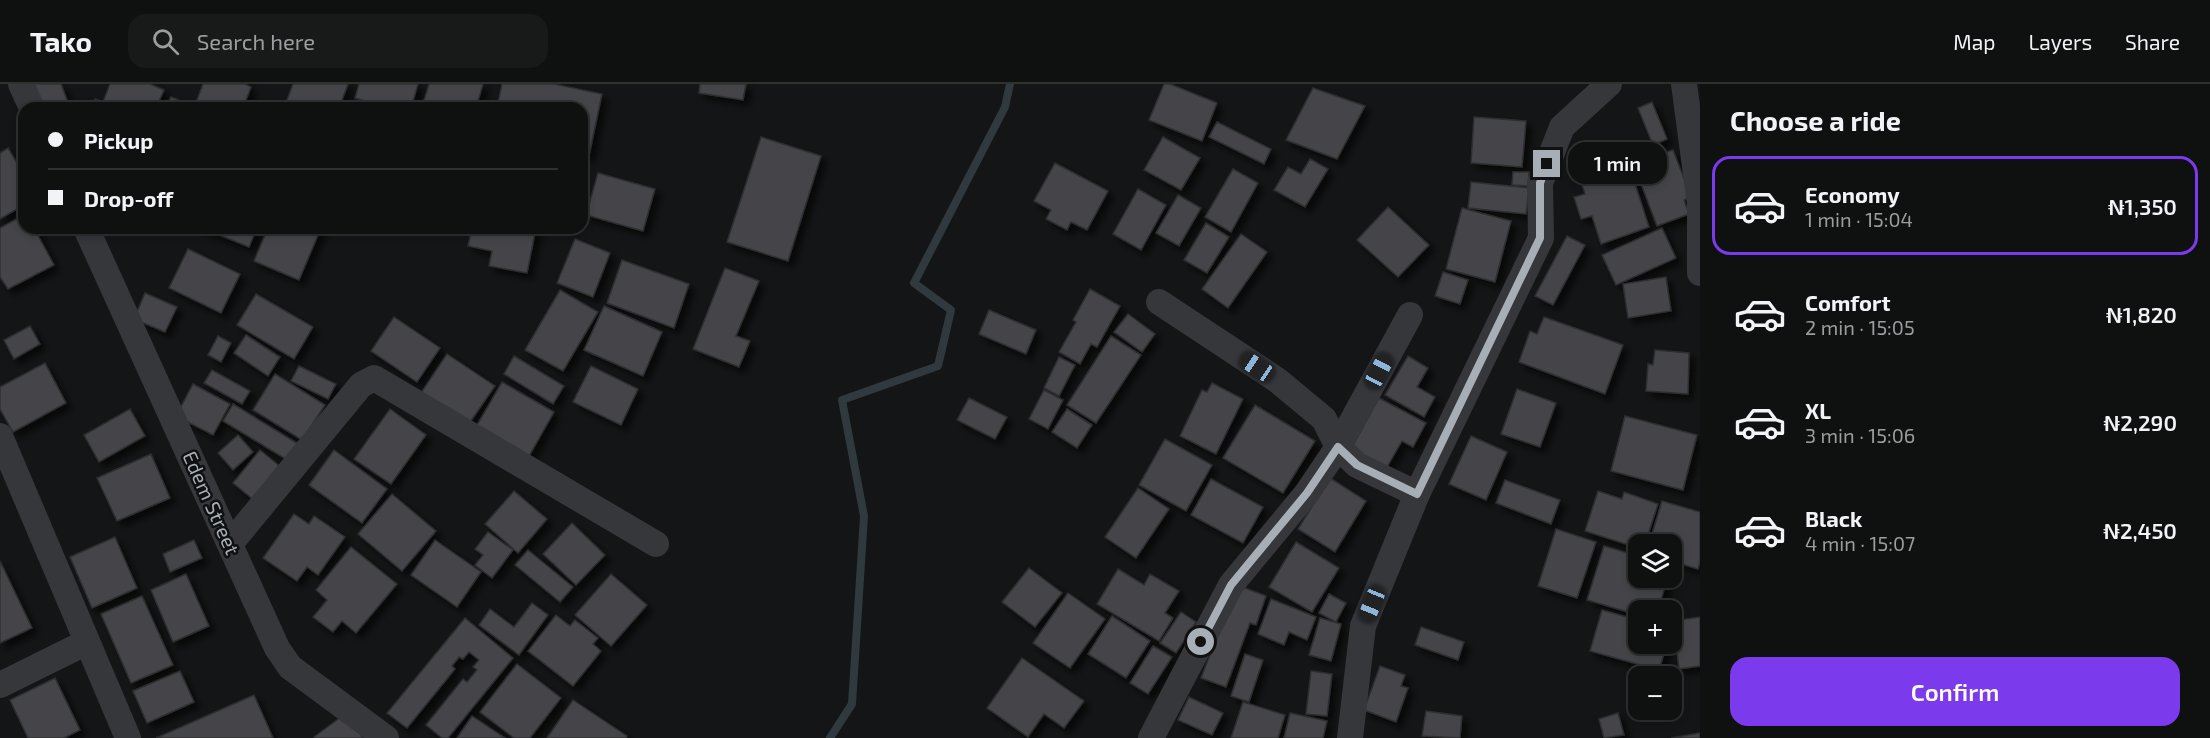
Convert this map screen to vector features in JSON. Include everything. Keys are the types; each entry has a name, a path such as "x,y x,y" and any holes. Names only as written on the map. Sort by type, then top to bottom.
{"street":[{"path":"21,84 29,102"},
{"path":"1350,738 1363,626 1417,494 1540,238 1540,183 1562,127 1609,84"},
{"path":"1684,84 1700,204 1700,273"},
{"name":"Edem Street","path":"89,234 277,648 290,667 386,738"},
{"path":"1159,302 1277,380 1324,419 1338,447 1357,465 1417,494"},
{"path":"1151,738 1231,585 1307,493 1338,447 1410,315"},
{"path":"230,544 361,385 374,378 656,544"},
{"path":"0,436 128,738"},
{"path":"0,685 87,642"}],"building":[{"path":"32,84 61,84 68,102 39,102"},
{"path":"110,84 150,84 164,90 159,102 103,102"},
{"path":"203,84 245,84 251,87 245,102 197,100"},
{"path":"293,84 348,84 341,102 286,102"},
{"path":"359,84 418,84 413,102 369,102 355,98"},
{"path":"429,84 483,84 478,102 424,102"},
{"path":"502,84 554,84 602,94 589,156 588,102 498,102"},
{"path":"700,84 746,84 743,100 699,93"},
{"path":"1164,84 1170,84 1217,103 1202,141 1149,120"},
{"path":"1313,88 1365,106 1337,159 1286,140"},
{"path":"171,97 184,102 169,102"},
{"path":"1652,102 1667,139 1653,145 1638,108"},
{"path":"1474,117 1526,121 1522,167 1471,163"},
{"path":"1217,122 1271,149 1264,164 1209,137"},
{"path":"761,137 821,156 788,261 727,242"},
{"path":"1163,137 1200,158 1181,190 1144,170"},
{"path":"8,148 18,165 18,208 0,219 0,153"},
{"path":"1654,148 1656,156 1673,150 1691,197 1684,200 1689,214 1657,226 1631,157"},
{"path":"1310,159 1328,169 1305,207 1274,190 1288,167 1301,174"},
{"path":"1628,162 1649,227 1601,244 1592,216 1581,219 1574,197 1585,194 1580,178"},
{"path":"1055,163 1108,191 1087,230 1071,222 1067,230 1046,219 1051,210 1034,201"},
{"path":"1233,169 1258,183 1231,232 1205,217"},
{"path":"1513,172 1529,172 1528,186 1512,185"},
{"path":"598,173 655,189 643,231 588,216"},
{"path":"1471,182 1529,188 1526,214 1468,208"},
{"path":"1138,189 1166,205 1141,250 1113,234"},
{"path":"1178,195 1201,208 1179,246 1156,233"},
{"path":"1388,207 1429,245 1398,277 1357,240"},
{"path":"1462,208 1511,221 1495,282 1446,269"},
{"path":"18,218 18,234 37,234 54,265 8,289 0,277 0,228"},
{"path":"1206,223 1229,237 1207,273 1184,260"},
{"path":"1662,228 1676,258 1616,285 1602,255"},
{"path":"217,234 254,234 249,247"},
{"path":"265,234 318,234 299,280 254,261"},
{"path":"471,234 535,234 527,273 489,266 492,251 468,246"},
{"path":"1241,234 1267,252 1228,308 1202,289"},
{"path":"1567,236 1585,245 1553,305 1535,296"},
{"path":"575,239 610,253 593,297 557,283"},
{"path":"188,249 240,274 221,313 169,288"},
{"path":"622,260 689,284 674,328 607,303"},
{"path":"725,268 759,281 736,336 750,341 739,367 693,349"},
{"path":"1443,272 1468,280 1460,304 1435,296"},
{"path":"1666,277 1671,311 1628,318 1623,284"},
{"path":"1090,289 1120,306 1097,347 1091,344 1080,364 1059,352 1076,322 1073,320"},
{"path":"560,290 598,312 563,371 525,350"},
{"path":"145,293 177,307 165,332 134,319"},
{"path":"256,294 313,327 294,359 237,325"},
{"path":"604,306 662,332 643,376 584,350"},
{"path":"989,310 1036,330 1026,354 979,334"},
{"path":"1128,314 1155,334 1142,352 1114,332"},
{"path":"394,317 440,348 417,382 371,351"},
{"path":"1544,317 1623,345 1605,394 1519,362 1530,331 1537,334"},
{"path":"30,326 40,344 14,359 4,340"},
{"path":"246,335 280,357 268,376 234,353"},
{"path":"218,336 231,343 221,362 208,355"},
{"path":"1111,336 1141,355 1096,423 1067,405"},
{"path":"1655,350 1689,353 1688,394 1646,391 1648,364 1653,365"},
{"path":"447,354 495,386 466,428 419,396"},
{"path":"514,356 564,386 553,404 504,374"},
{"path":"1408,356 1428,368 1417,387 1435,397 1424,417 1385,395"},
{"path":"1059,357 1075,365 1059,396 1044,388"},
{"path":"45,363 66,403 13,432 0,409 0,387"},
{"path":"299,366 336,384 328,399 291,381"},
{"path":"591,366 638,389 621,425 573,402"},
{"path":"212,370 250,391 242,404 204,383"},
{"path":"275,374 325,405 302,440 253,410"},
{"path":"502,382 554,412 525,463 473,432"},
{"path":"1212,383 1243,399 1216,454 1180,436 1202,390 1207,392"},
{"path":"193,384 230,404 213,435 176,416"},
{"path":"1517,389 1556,403 1540,447 1501,434"},
{"path":"1044,390 1063,400 1048,429 1029,419"},
{"path":"969,398 1007,417 995,439 957,420"},
{"path":"1379,398 1426,423 1413,447 1402,441 1387,467 1351,449"},
{"path":"233,404 300,445 289,461 223,421"},
{"path":"1255,405 1315,441 1283,493 1223,458"},
{"path":"130,409 145,436 99,462 84,435"},
{"path":"390,409 426,435 391,484 354,459"},
{"path":"1067,409 1092,425 1077,448 1052,432"},
{"path":"1625,416 1697,435 1683,490 1611,471"},
{"path":"238,435 253,452 233,470 218,453"},
{"path":"1471,436 1507,452 1486,500 1449,484"},
{"path":"1165,439 1212,465 1186,511 1139,485"},
{"path":"260,450 282,468 255,501 233,483"},
{"path":"334,450 387,489 362,523 309,485"},
{"path":"151,454 170,498 117,521 97,478"},
{"path":"1330,478 1366,501 1335,552 1298,529"},
{"path":"1211,479 1263,507 1243,543 1191,515"},
{"path":"1505,480 1560,500 1551,524 1496,503"},
{"path":"1138,488 1169,509 1136,558 1105,537"},
{"path":"514,491 547,519 518,553 485,524"},
{"path":"1598,491 1622,499 1624,492 1658,504 1648,534 1628,534 1628,545 1585,531"},
{"path":"392,494 436,531 402,571 358,534"},
{"path":"1662,501 1700,512 1698,569 1682,564 1682,534 1652,534"},
{"path":"294,514 309,524 314,516 345,537 318,575 307,567 297,581 263,558"},
{"path":"572,523 605,555 576,585 543,554"},
{"path":"1556,529 1596,542 1577,598 1538,586"},
{"path":"488,532 513,550 492,578 475,565 483,555 475,549"},
{"path":"115,537 137,588 92,608 70,557"},
{"path":"194,540 202,558 170,572 163,554"},
{"path":"435,540 481,572 457,607 411,575"},
{"path":"1296,542 1339,568 1312,612 1269,587"},
{"path":"1604,546 1628,553 1628,588 1665,588 1661,600 1628,600 1628,612 1587,600"},
{"path":"351,547 397,584 356,633 342,621 333,632 313,617 327,600 316,590"},
{"path":"528,550 573,587 560,602 515,565"},
{"path":"0,561 32,628 0,643"},
{"path":"1029,568 1062,593 1035,627 1002,602"},
{"path":"1118,569 1144,585 1150,574 1179,591 1165,613 1173,618 1159,641 1097,604"},
{"path":"186,574 209,626 173,642 151,590"},
{"path":"611,574 647,605 611,646 575,615"},
{"path":"1237,585 1266,596 1256,625 1250,623 1226,687 1201,678"},
{"path":"1068,593 1105,619 1070,668 1033,643"},
{"path":"1329,594 1346,603 1336,622 1319,613"},
{"path":"142,596 173,665 131,683 101,614"},
{"path":"1271,599 1316,617 1307,640 1289,632 1284,645 1258,634"},
{"path":"532,603 548,615 519,655 479,625 490,609 514,627"},
{"path":"1602,610 1628,617 1628,654 1664,654 1660,666 1644,666 1590,651"},
{"path":"1181,612 1196,622 1176,653 1160,643"},
{"path":"556,615 570,626 575,620 598,638 593,644 601,651 573,686 528,651"},
{"path":"1112,616 1150,641 1126,678 1088,654"},
{"path":"1700,617 1700,666 1682,669 1682,666 1679,666 1677,654 1682,654 1682,620"},
{"path":"465,618 513,658 448,738 442,738 426,725 463,679 467,682 477,670 473,667 479,660 469,652 463,659 459,657 452,666 455,669 407,728 387,713"},
{"path":"1320,618 1341,624 1331,661 1309,655"},
{"path":"1421,627 1464,642 1458,660 1415,645"},
{"path":"1153,646 1172,657 1148,694 1130,683"},
{"path":"1245,654 1263,660 1249,702 1231,696"},
{"path":"1022,658 1084,701 1064,728 1044,714 1028,737 987,708"},
{"path":"517,664 561,698 530,738 514,738 480,712"},
{"path":"1380,666 1405,675 1401,686 1408,688 1396,722 1364,710"},
{"path":"180,671 194,702 147,723 133,691"},
{"path":"1311,671 1332,674 1327,716 1306,714"},
{"path":"55,678 80,730 64,738 28,738 10,700"},
{"path":"254,695 273,738 156,738"},
{"path":"1189,697 1223,713 1212,735 1178,720"},
{"path":"573,700 627,736 626,738 547,738"},
{"path":"1243,702 1285,715 1278,738 1231,738"},
{"path":"1426,711 1462,716 1460,738 1422,736"},
{"path":"1290,713 1327,721 1323,738 1284,738"},
{"path":"1618,713 1624,735 1604,738 1599,719"},
{"path":"345,714 363,738 314,737"},
{"path":"472,716 505,738 457,738"},
{"path":"1700,733 1700,738 1671,738"}],"waterway":[{"path":"830,738 852,704 864,516 842,400 938,366 951,310 914,283 1005,107 1010,84"}],"route":[{"path":"1201,642 1231,585 1307,493 1338,447 1357,465 1417,494 1540,238 1540,183 1547,164"}]}
